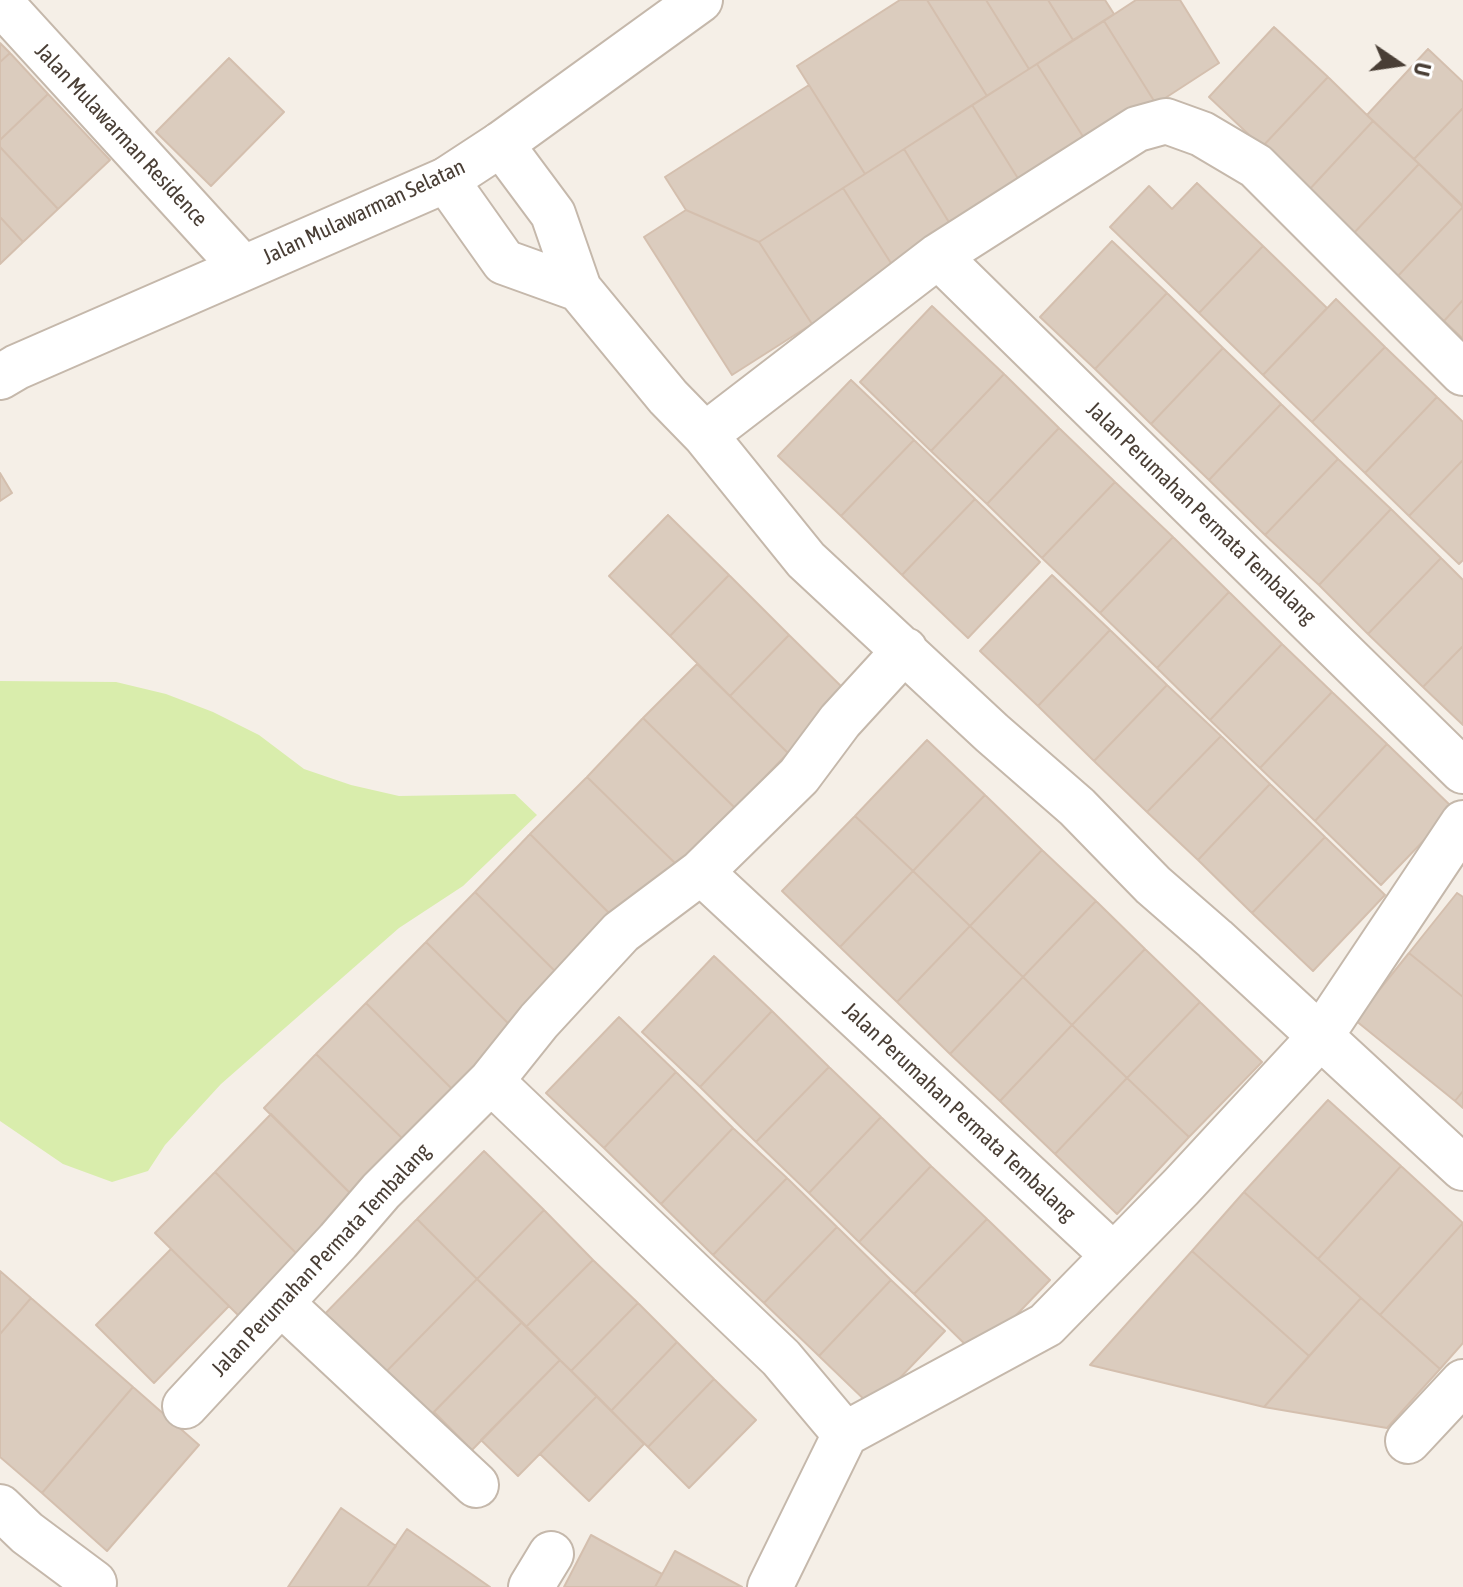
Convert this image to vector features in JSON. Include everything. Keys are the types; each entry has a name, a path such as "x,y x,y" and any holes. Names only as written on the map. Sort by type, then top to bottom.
{"street":[{"name":"Jalan Mulawarman Selatan","path":"0,377 242,267 446,180 501,144 700,0"},
{"name":"Jalan Mulawarman Residence","path":"0,2 242,267"},
{"path":"705,435 938,256 1137,129 1166,121 1202,134 1256,166 1463,373"},
{"path":"501,144 553,214 579,289 668,397 705,435 806,560 992,733 1077,807 1153,885 1463,1168"},
{"path":"446,180 504,262 579,289"},
{"name":"Jalan Perumahan Permata Tembalang","path":"938,256 1463,771"},
{"name":"Jalan Perumahan Permata Tembalang","path":"185,1406 381,1191 491,1081 539,1021 621,932 701,872 799,776 840,721 905,650"},
{"path":"770,1587 845,1434 1046,1325 1181,1187 1320,1037 1463,823"},
{"name":"Jalan Perumahan Permata Tembalang","path":"701,872 1113,1255"},
{"path":"491,1081 781,1358 845,1434"},
{"path":"281,1303 476,1485"},
{"path":"1408,1441 1463,1382"},
{"path":"0,1507 27,1533 94,1583"}],"green space":[{"path":"0,681 116,682 166,694 213,712 259,735 304,769 351,785 399,796 515,794 537,815 463,886 399,928 221,1084 165,1145 148,1171 112,1182 63,1164 0,1121"}],"building":[{"path":"900,0 927,0 987,96 865,174 797,66"},
{"path":"927,0 986,0 1029,69 987,96"},
{"path":"986,0 1048,0 1073,40 1029,69"},
{"path":"1048,0 1105,0 1114,14 1073,40"},
{"path":"1136,0 1180,0 1219,63 1156,104 1104,21"},
{"path":"1104,21 1156,104 1089,146 1037,64"},
{"path":"1274,27 1328,77 1262,147 1209,97"},
{"path":"0,43 10,53 0,62"},
{"path":"1428,49 1463,82 1463,108 1414,159 1367,115"},
{"path":"10,53 48,94 0,140 0,62"},
{"path":"229,58 284,112 211,186 156,132"},
{"path":"1037,64 1089,146 1024,188 972,105"},
{"path":"1328,77 1373,121 1308,191 1262,147"},
{"path":"809,85 865,174 759,242 686,210 665,177"},
{"path":"48,94 110,160 58,209 0,147 0,140"},
{"path":"972,105 1024,188 955,232 904,149"},
{"path":"1463,108 1463,204 1462,205 1414,159"},
{"path":"1373,121 1419,164 1353,234 1308,191"},
{"path":"0,147 58,209 23,242 0,217"},
{"path":"904,149 955,232 896,271 843,188"},
{"path":"1419,164 1463,207 1397,277 1353,234"},
{"path":"1197,183 1263,246 1199,313 1110,227 1149,186 1172,209"},
{"path":"843,188 896,271 812,324 759,242"},
{"path":"1463,207 1463,300 1444,321 1397,277"},
{"path":"686,210 759,242 812,324 732,375 644,237"},
{"path":"0,217 23,242 0,264"},
{"path":"1112,241 1167,293 1095,369 1040,317"},
{"path":"1263,246 1327,308 1263,375 1199,313"},
{"path":"1167,293 1223,348 1151,424 1095,369"},
{"path":"1336,299 1385,347 1312,422 1263,375"},
{"path":"1463,300 1463,339 1444,321"},
{"path":"932,306 1004,374 931,451 860,382"},
{"path":"1385,347 1437,397 1365,473 1312,422"},
{"path":"1223,348 1281,404 1209,480 1151,424"},
{"path":"1004,374 1059,428 987,504 931,451"},
{"path":"851,380 914,440 841,516 778,456"},
{"path":"1437,397 1463,422 1463,460 1409,516 1365,473"},
{"path":"1281,404 1338,459 1265,535 1209,480"},
{"path":"1059,428 1115,482 1042,558 987,504"},
{"path":"914,440 975,499 902,575 841,516"},
{"path":"1338,459 1391,509 1319,585 1265,535"},
{"path":"1463,460 1463,560 1459,564 1409,516"},
{"path":"0,473 12,493 0,501"},
{"path":"1115,482 1173,537 1100,613 1042,558"},
{"path":"975,499 1040,562 968,638 902,575"},
{"path":"1391,509 1441,558 1368,634 1319,585"},
{"path":"668,515 729,575 670,636 609,576"},
{"path":"1173,537 1229,592 1157,668 1100,613"},
{"path":"1441,558 1463,580 1463,646 1423,687 1368,634"},
{"path":"729,575 789,635 730,696 670,636"},
{"path":"1052,575 1110,630 1038,706 980,651"},
{"path":"1229,592 1282,644 1210,720 1157,668"},
{"path":"1110,630 1167,685 1094,761 1038,706"},
{"path":"789,635 848,693 788,753 730,696"},
{"path":"1282,644 1332,692 1260,768 1210,720"},
{"path":"1463,646 1463,725 1423,687"},
{"path":"697,664 788,753 735,808 643,718"},
{"path":"1167,685 1221,736 1147,812 1094,761"},
{"path":"1332,692 1387,744 1315,821 1260,768"},
{"path":"643,718 735,808 678,866 587,777"},
{"path":"1221,736 1270,784 1198,860 1147,812"},
{"path":"927,740 985,795 913,871 855,816"},
{"path":"1387,744 1454,809 1381,885 1315,821"},
{"path":"587,777 678,866 621,925 530,834"},
{"path":"1270,784 1325,837 1252,913 1198,860"},
{"path":"985,795 1042,850 970,926 913,871"},
{"path":"855,816 913,871 840,947 782,891"},
{"path":"530,834 621,925 566,982 475,892"},
{"path":"1325,837 1385,895 1313,971 1252,913"},
{"path":"1042,850 1096,901 1023,977 970,926"},
{"path":"913,871 970,926 897,1002 840,947"},
{"path":"475,892 566,982 517,1032 426,942"},
{"path":"1457,893 1463,897 1463,997 1409,953"},
{"path":"1096,901 1145,949 1072,1025 1023,977"},
{"path":"970,926 1023,977 950,1054 897,1002"},
{"path":"426,942 517,1032 457,1094 366,1003"},
{"path":"1145,949 1200,1002 1127,1078 1072,1025"},
{"path":"1409,953 1463,997 1463,1091 1455,1101 1355,1020"},
{"path":"714,956 772,1011 700,1087 642,1032"},
{"path":"1023,977 1072,1025 1000,1101 950,1054"},
{"path":"1200,1002 1262,1062 1189,1137 1127,1078"},
{"path":"366,1003 457,1094 408,1144 316,1054"},
{"path":"772,1011 829,1067 756,1142 700,1087"},
{"path":"619,1017 676,1072 604,1148 546,1093"},
{"path":"1072,1025 1127,1078 1055,1154 1000,1101"},
{"path":"316,1054 408,1144 355,1198 264,1108"},
{"path":"829,1067 881,1117 809,1193 756,1142"},
{"path":"676,1072 733,1128 661,1204 604,1148"},
{"path":"1127,1078 1189,1137 1117,1214 1055,1154"},
{"path":"1463,1091 1463,1108 1455,1101"},
{"path":"1328,1100 1401,1166 1318,1259 1244,1192"},
{"path":"271,1114 355,1198 299,1256 215,1172"},
{"path":"881,1117 931,1166 859,1242 809,1193"},
{"path":"733,1128 787,1178 713,1255 661,1204"},
{"path":"484,1151 544,1210 477,1279 417,1219"},
{"path":"931,1166 987,1219 914,1294 859,1242"},
{"path":"1401,1166 1463,1223 1380,1315 1318,1259"},
{"path":"215,1172 299,1256 240,1317 155,1233"},
{"path":"787,1178 837,1227 764,1303 713,1255"},
{"path":"1244,1192 1361,1298 1309,1356 1192,1251"},
{"path":"544,1210 593,1260 526,1327 477,1279"},
{"path":"417,1219 477,1279 379,1379 319,1320"},
{"path":"987,1219 1050,1280 977,1356 914,1294"},
{"path":"1463,1223 1463,1343 1440,1369 1380,1315"},
{"path":"837,1227 891,1280 819,1356 764,1303"},
{"path":"171,1249 229,1306 154,1383 96,1325"},
{"path":"1192,1251 1309,1356 1264,1407 1090,1365"},
{"path":"593,1260 638,1303 571,1371 526,1327"},
{"path":"0,1271 31,1298 0,1334"},
{"path":"477,1279 522,1322 423,1423 379,1379"},
{"path":"891,1280 945,1331 872,1407 819,1356"},
{"path":"31,1298 133,1387 42,1493 0,1457 0,1334"},
{"path":"1361,1298 1440,1369 1387,1428 1264,1407"},
{"path":"638,1303 677,1342 611,1411 571,1371"},
{"path":"522,1322 560,1360 472,1450 434,1412"},
{"path":"677,1342 714,1379 648,1447 611,1411"},
{"path":"560,1360 597,1396 518,1476 481,1440"},
{"path":"714,1379 756,1420 689,1488 648,1447"},
{"path":"133,1387 199,1445 107,1551 42,1493"},
{"path":"597,1396 644,1444 589,1501 540,1454"},
{"path":"341,1508 396,1546 367,1587 288,1587"},
{"path":"407,1529 490,1587 367,1587"},
{"path":"591,1535 662,1574 655,1587 564,1587"},
{"path":"675,1551 742,1587 655,1587"}]}
